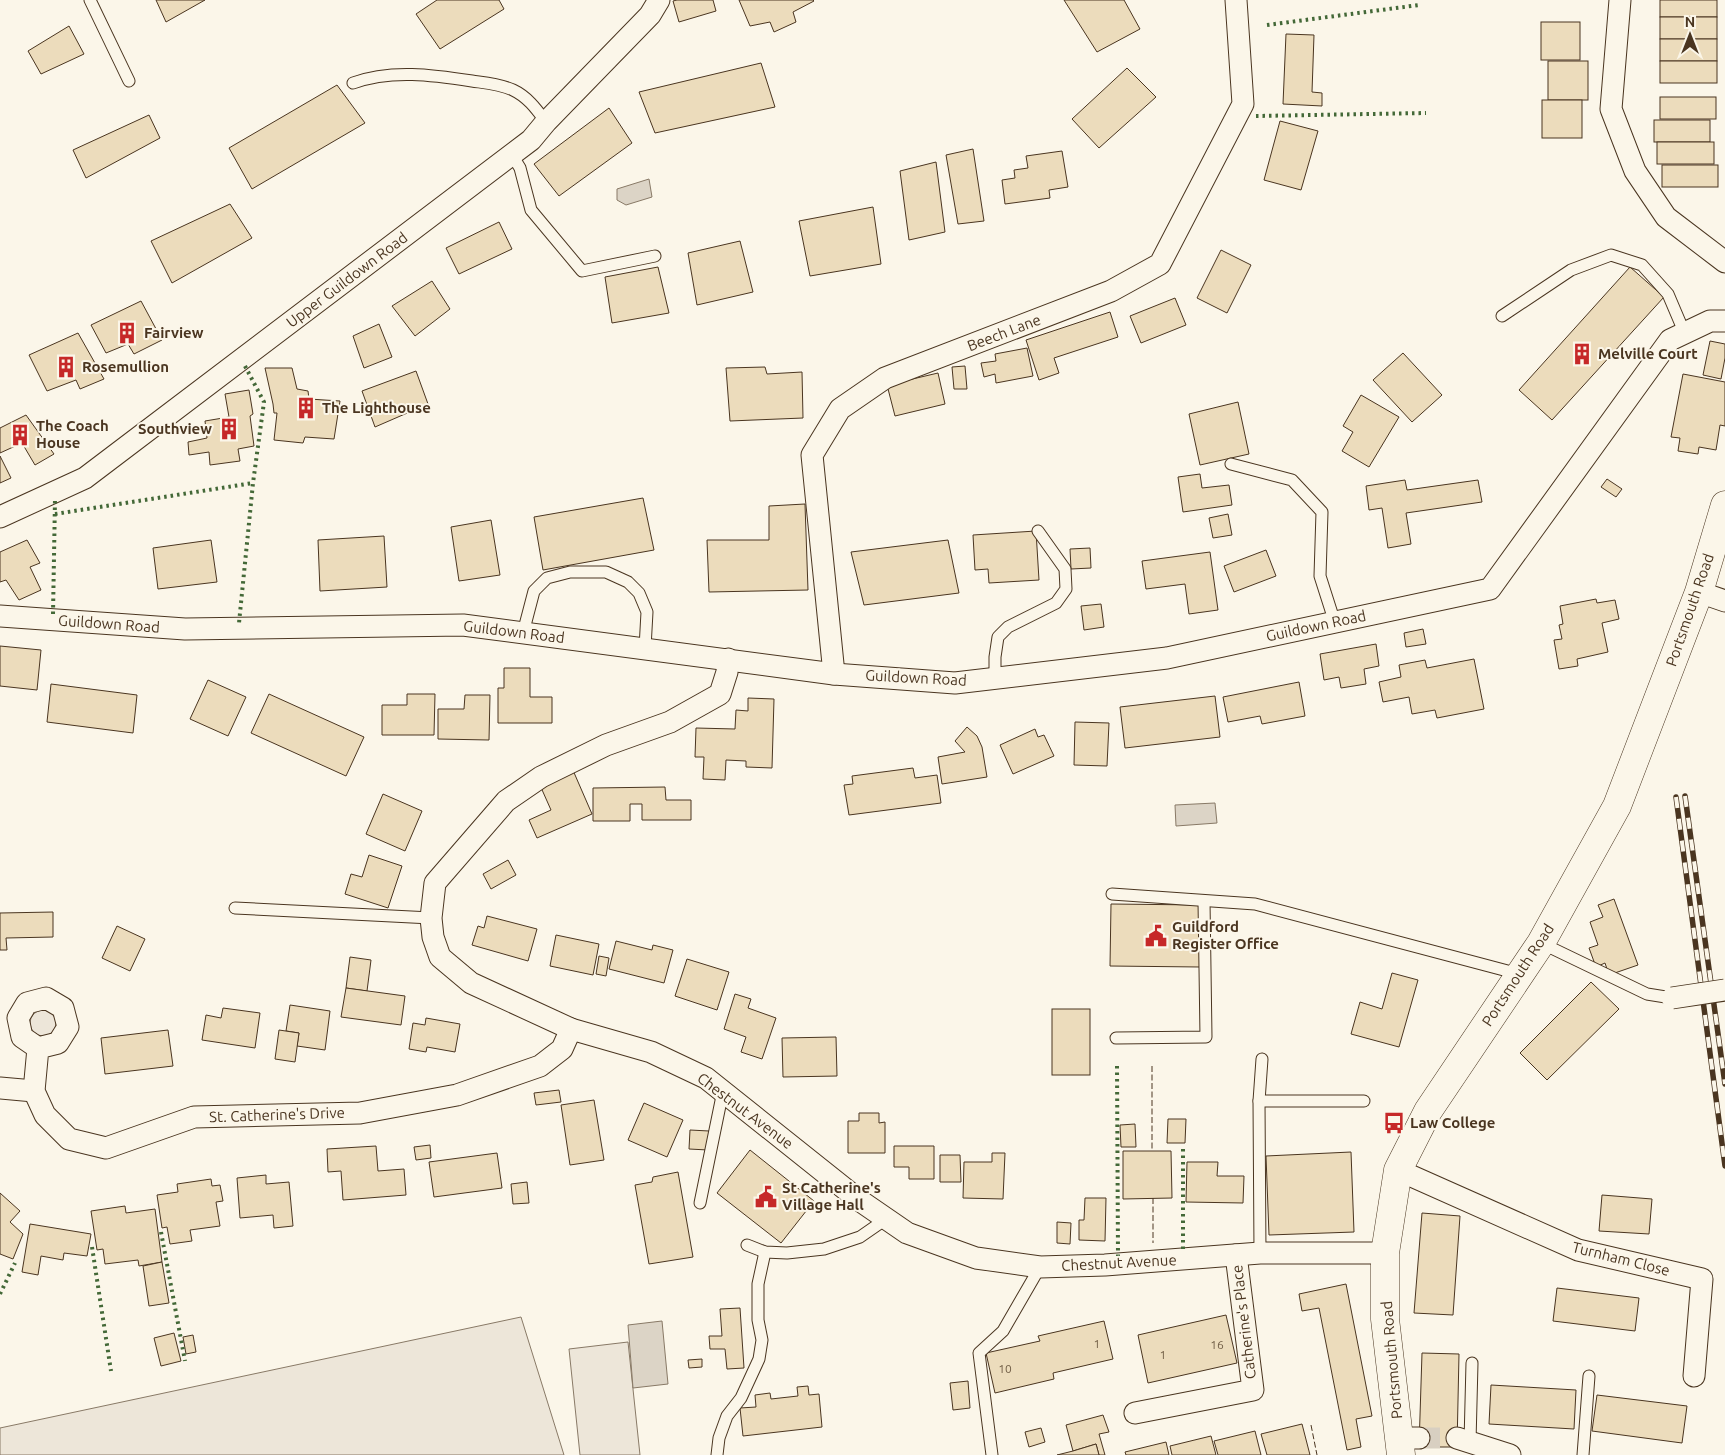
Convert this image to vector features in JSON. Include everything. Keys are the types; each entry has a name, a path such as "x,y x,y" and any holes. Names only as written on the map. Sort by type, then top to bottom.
{"main road":[{"name":"Portsmouth Road","path":"1406,1444 1386,1319 1385,1254 1398,1170 1428,1111 1541,943 1617,806 1698,592 1725,505"}],"street":[{"name":"Upper Guildown Road","path":"0,517 85,478 512,155 531,140 546,122 650,16 658,0"},
{"name":"Beech Lane","path":"834,674 812,454 840,409 885,378 1111,292 1160,264 1243,104 1236,0"},
{"path":"1620,0 1611,109 1635,171 1666,217 1724,258"},
{"name":"Guildown Road","path":"0,616 185,629 463,625 834,674 955,683 1167,658 1490,589 1670,340 1710,321 1725,320"},
{"path":"1698,592 1725,601"},
{"name":"Chestnut Avenue","path":"728,659 727,672 720,694 670,722 606,745 541,777 506,801 435,883 431,918 432,937 440,957 471,983 571,1029 651,1052 706,1078 859,1200 886,1219 907,1233 976,1258 1040,1267 1105,1265 1260,1253 1385,1254"},
{"path":"1672,998 1725,990"},
{"name":"St. Catherine's Drive","path":"38,1048 34,1091 44,1116 69,1139 106,1148 194,1117 360,1113 457,1095 540,1066 562,1049 571,1029"},
{"path":"0,1088 34,1091"},
{"name":"Turnham Close","path":"1398,1170 1578,1250 1702,1278 1694,1376"},
{"name":"Catherine's Place","path":"1135,1413 1253,1390 1236,1255"},
{"path":"1464,1440 1510,1455"}],"lane":[{"path":"90,0 129,81"},
{"path":"353,83 369,77 391,74 449,78 499,85 514,91 530,102 546,122"},
{"path":"512,155 520,168 531,210 582,271 655,256"},
{"path":"1502,316 1571,270 1611,255 1642,265 1668,294 1684,334"},
{"path":"1231,464 1292,480 1322,512 1320,576 1335,622"},
{"path":"995,678 995,657 998,637 1008,627 1056,604 1066,589 1064,570 1038,531"},
{"path":"523,633 534,591 547,578 570,572 606,572 628,582 639,593 647,612 645,648"},
{"path":"1112,894 1255,904 1519,975"},
{"path":"1116,1038 1206,1037 1204,901"},
{"path":"235,908 431,918"},
{"path":"1541,943 1647,994 1672,998"},
{"path":"1260,1253 1261,1152 1259,1101 1262,1059"},
{"path":"700,1203 723,1091"},
{"path":"1259,1101 1364,1101"},
{"path":"747,1245 765,1252 787,1254 824,1249 860,1237 886,1219"},
{"path":"717,1455 719,1438 727,1416 741,1398 759,1359 762,1340 758,1320 758,1284 765,1252"},
{"path":"992,1455 979,1353 1003,1331 1040,1267"},
{"path":"1464,1440 1472,1363"},
{"path":"1584,1455 1589,1376"}],"shaded area":[{"path":"649,179 652,197 626,205 617,200 617,189"},
{"path":"1215,803 1217,823 1176,826 1175,805"},
{"path":"43,1010 52,1014 56,1023 52,1032 43,1036 34,1032 30,1023 34,1014"},
{"path":"521,1317 564,1455 0,1455 0,1428"},
{"path":"662,1321 668,1384 633,1388 628,1325"},
{"path":"628,1342 640,1455 580,1455 569,1349"}],"building":[{"path":"156,0 205,0 166,22"},
{"path":"437,0 499,0 504,9 440,49 416,14"},
{"path":"713,0 716,11 679,22 673,1"},
{"path":"739,0 814,1 793,12 796,22 774,32 770,22 750,26"},
{"path":"1064,0 1124,0 1140,29 1097,52"},
{"path":"1660,0 1717,0 1717,17 1660,17"},
{"path":"1660,17 1717,17 1717,39 1660,39"},
{"path":"1541,22 1580,22 1580,60 1541,60"},
{"path":"69,26 84,54 41,74 28,51"},
{"path":"1286,34 1314,35 1312,92 1322,93 1322,106 1283,104"},
{"path":"1660,39 1717,39 1717,61 1660,61"},
{"path":"1548,61 1588,61 1588,100 1548,100"},
{"path":"1660,61 1717,61 1717,83 1660,83"},
{"path":"761,63 775,107 655,133 639,92"},
{"path":"1127,68 1156,97 1099,148 1072,119"},
{"path":"337,85 365,123 252,189 229,148"},
{"path":"1660,97 1716,97 1716,119 1660,119"},
{"path":"1542,100 1582,100 1582,138 1542,138"},
{"path":"609,108 632,143 559,196 534,164"},
{"path":"149,115 160,138 86,178 73,150"},
{"path":"1654,120 1710,120 1710,142 1654,142"},
{"path":"1280,121 1318,131 1301,190 1264,180"},
{"path":"1657,142 1714,142 1714,164 1657,164"},
{"path":"973,149 984,221 958,224 946,155"},
{"path":"1062,151 1068,187 1049,190 1050,198 1005,204 1002,180 1015,178 1014,170 1028,168 1026,156"},
{"path":"936,162 945,232 909,240 900,171"},
{"path":"1662,165 1718,165 1718,187 1662,187"},
{"path":"230,204 252,238 172,283 151,241"},
{"path":"873,207 881,264 810,276 799,221"},
{"path":"499,222 512,249 459,274 446,248"},
{"path":"740,241 753,292 697,305 688,253"},
{"path":"1221,250 1251,265 1227,313 1197,298"},
{"path":"658,267 669,313 612,323 605,277"},
{"name":"Melville Court","path":"1630,267 1664,297 1552,420 1519,390"},
{"path":"432,281 450,309 415,336 392,306"},
{"path":"1175,298 1186,325 1141,343 1130,316"},
{"name":"Fairview","path":"141,301 162,340 134,354 128,344 106,353 91,325"},
{"path":"1110,312 1118,337 1054,358 1059,373 1039,380 1026,340"},
{"path":"379,324 392,357 364,368 353,336"},
{"name":"Rosemullion","path":"78,333 104,379 80,389 76,380 47,391 29,355"},
{"path":"1710,341 1725,344 1725,358 1721,379 1703,375"},
{"path":"1027,348 1033,376 996,383 995,374 984,377 981,363 996,361 995,354"},
{"path":"1403,353 1442,395 1412,422 1373,380"},
{"path":"965,366 967,389 954,389 952,367"},
{"path":"765,367 767,374 802,372 803,418 730,421 726,368"},
{"name":"The Lighthouse","path":"265,368 292,368 297,389 308,391 309,399 340,401 334,439 305,437 303,443 274,440 277,413 274,413"},
{"path":"416,371 428,404 375,427 362,391"},
{"path":"938,373 945,404 895,416 887,385"},
{"path":"1683,374 1725,382 1725,426 1720,425 1716,450 1699,447 1698,454 1678,451 1680,438 1671,437"},
{"name":"Southview","path":"249,390 253,414 250,416 254,446 238,449 240,461 210,465 209,452 189,455 188,442 207,438 205,421 229,417 225,394"},
{"path":"1361,395 1399,417 1369,467 1342,451 1353,432 1343,426"},
{"path":"1238,402 1249,454 1200,465 1189,414"},
{"name":"The Coach House","path":"26,415 54,454 35,465 22,443 0,453 0,428"},
{"name":"The Coach House","path":"0,456 11,478 0,483"},
{"path":"1200,474 1202,488 1229,485 1232,505 1183,512 1178,477"},
{"path":"1607,479 1622,489 1616,497 1601,487"},
{"path":"1405,480 1407,490 1478,480 1482,502 1406,513 1411,544 1388,548 1382,508 1369,510 1366,486"},
{"path":"643,498 654,550 543,570 534,517"},
{"path":"805,504 808,590 709,592 707,540 769,540 769,506"},
{"path":"1228,514 1232,535 1213,538 1209,518"},
{"path":"491,520 500,575 459,581 451,527"},
{"path":"1036,531 1039,580 989,583 988,569 975,570 973,535"},
{"path":"384,536 387,587 320,591 318,540"},
{"path":"27,540 40,563 30,567 41,590 19,600 6,580 0,582 0,552"},
{"path":"211,540 217,582 158,589 153,548"},
{"path":"948,540 959,593 864,605 851,552"},
{"path":"1090,548 1091,568 1071,569 1070,549"},
{"path":"1266,550 1276,576 1234,592 1224,566"},
{"path":"1210,552 1218,610 1189,614 1185,584 1146,589 1142,561"},
{"path":"1596,599 1597,603 1615,600 1619,619 1602,623 1608,652 1577,659 1578,666 1559,669 1554,640 1562,639 1559,625 1563,624 1560,606"},
{"path":"1101,604 1104,627 1084,630 1081,606"},
{"path":"1423,629 1426,644 1406,647 1404,633"},
{"path":"1376,644 1379,666 1364,669 1366,684 1341,688 1339,677 1324,680 1320,654"},
{"path":"0,646 41,650 37,690 0,686"},
{"path":"1474,659 1484,709 1437,718 1435,710 1412,714 1409,697 1383,702 1379,682 1401,677 1399,665 1425,660 1427,668"},
{"path":"504,668 530,668 530,697 552,697 552,723 498,723 498,688 504,688"},
{"path":"208,680 246,697 228,736 190,719"},
{"path":"1299,682 1305,716 1262,724 1260,716 1228,722 1223,697"},
{"path":"51,684 137,695 133,733 47,722"},
{"path":"269,694 364,737 346,776 251,733"},
{"path":"407,694 435,694 434,735 382,735 382,705 407,705"},
{"path":"465,695 490,695 489,740 438,739 438,709 464,709"},
{"path":"1215,696 1220,737 1125,748 1120,707"},
{"path":"748,698 774,699 772,768 746,767 746,761 726,760 725,780 703,779 704,757 695,757 696,728 735,729 736,710 748,711"},
{"path":"1075,722 1109,723 1107,766 1074,765"},
{"path":"967,727 977,736 982,747 987,777 942,784 938,757 965,752 955,741"},
{"path":"1035,729 1038,737 1044,735 1054,756 1013,774 1000,745"},
{"path":"572,768 592,814 537,838 529,820 551,810 539,783"},
{"path":"913,768 915,778 937,775 941,803 849,815 844,785 853,784 852,776"},
{"path":"665,787 666,800 691,800 691,820 642,820 642,804 630,804 630,821 593,821 593,788"},
{"path":"383,794 422,811 405,851 366,834"},
{"path":"369,855 402,866 388,908 345,894 351,874 362,877"},
{"path":"508,860 516,875 491,889 483,874"},
{"path":"1614,899 1638,965 1609,975 1605,963 1596,967 1589,948 1598,945 1590,922 1603,917 1598,905"},
{"name":"Guildford Register Office","path":"1111,904 1201,905 1200,967 1110,966"},
{"path":"53,912 53,937 6,938 7,950 0,950 0,913"},
{"path":"487,916 537,929 528,961 472,945 478,926 484,928"},
{"path":"117,926 145,939 130,971 102,958"},
{"path":"556,935 599,944 593,975 550,966"},
{"path":"616,941 652,950 653,945 673,950 664,983 609,969"},
{"path":"599,956 609,958 606,976 596,974"},
{"path":"350,957 371,960 367,991 346,988"},
{"path":"687,959 729,972 717,1010 675,996"},
{"path":"1392,973 1418,980 1399,1047 1351,1034 1360,1002 1382,1009"},
{"path":"1591,982 1619,1009 1547,1080 1520,1053"},
{"path":"346,988 405,996 401,1025 341,1017"},
{"path":"735,994 751,999 748,1008 776,1018 762,1059 741,1052 746,1037 724,1029"},
{"path":"290,1005 330,1011 325,1050 297,1046 299,1033 286,1031"},
{"path":"223,1008 260,1013 255,1048 202,1040 206,1015 221,1018"},
{"path":"1052,1009 1090,1009 1090,1075 1052,1075"},
{"path":"426,1018 460,1024 455,1052 427,1047 426,1052 409,1049 413,1023 425,1025"},
{"path":"168,1030 173,1066 105,1074 101,1038"},
{"path":"279,1030 299,1033 295,1062 275,1059"},
{"path":"836,1037 837,1076 783,1077 782,1038"},
{"path":"559,1090 561,1102 536,1105 534,1093"},
{"path":"594,1100 604,1160 570,1165 561,1105"},
{"path":"644,1103 683,1120 667,1157 628,1140"},
{"path":"859,1113 879,1113 879,1123 885,1122 885,1153 848,1153 848,1121 859,1121"},
{"path":"1168,1119 1186,1119 1185,1143 1167,1143"},
{"path":"1135,1124 1136,1147 1121,1147 1120,1125"},
{"path":"690,1130 709,1131 708,1150 689,1149"},
{"path":"430,1145 431,1158 416,1160 414,1147"},
{"path":"376,1146 378,1171 404,1169 406,1195 343,1200 341,1171 328,1172 327,1149"},
{"path":"894,1146 934,1146 934,1179 909,1179 909,1167 894,1167"},
{"name":"St Catherine's Village Hall","path":"750,1150 814,1201 781,1243 717,1193"},
{"path":"1123,1151 1171,1151 1172,1198 1123,1199"},
{"path":"1351,1152 1354,1232 1269,1235 1266,1156"},
{"path":"497,1153 502,1188 434,1197 429,1162"},
{"path":"992,1153 1005,1153 1003,1199 963,1198 964,1162 992,1162"},
{"path":"940,1155 960,1155 961,1182 940,1182"},
{"path":"1187,1162 1218,1162 1217,1176 1244,1176 1243,1203 1186,1202"},
{"path":"678,1172 693,1257 649,1264 635,1185 652,1182 653,1177"},
{"path":"266,1175 266,1184 289,1182 293,1226 274,1228 273,1215 240,1218 237,1178"},
{"path":"211,1179 212,1186 220,1185 223,1201 216,1202 220,1226 190,1230 192,1241 170,1244 167,1227 162,1228 157,1195 178,1192 177,1184"},
{"path":"527,1182 529,1203 513,1204 511,1184"},
{"path":"0,1193 20,1211 10,1222 23,1234 13,1259 0,1254"},
{"path":"1602,1195 1652,1199 1649,1234 1599,1231"},
{"path":"1085,1198 1106,1198 1105,1241 1079,1240 1079,1220 1084,1220"},
{"path":"125,1206 126,1213 155,1209 162,1262 139,1266 138,1260 105,1264 103,1249 97,1250 91,1211"},
{"path":"1422,1213 1460,1216 1453,1315 1414,1313"},
{"path":"1057,1222 1071,1223 1070,1244 1057,1243"},
{"path":"30,1224 91,1234 87,1256 64,1253 63,1260 41,1256 38,1275 22,1272"},
{"path":"162,1262 169,1303 149,1306 143,1266"},
{"path":"1346,1284 1372,1416 1356,1419 1361,1447 1347,1450 1319,1308 1302,1311 1299,1294"},
{"path":"1557,1288 1639,1298 1635,1331 1553,1321"},
{"path":"740,1308 744,1368 727,1369 725,1349 710,1349 709,1336 722,1336 720,1309"},
{"path":"1226,1315 1237,1363 1148,1383 1138,1335"},
{"path":"1104,1321 1113,1359 1053,1373 1054,1379 995,1393 986,1353 1040,1341 1038,1336"},
{"path":"174,1333 181,1361 161,1366 154,1338"},
{"path":"193,1335 196,1352 186,1354 183,1337"},
{"path":"1422,1353 1459,1354 1457,1447 1419,1447"},
{"path":"702,1359 702,1367 689,1368 688,1360"},
{"path":"968,1381 970,1408 953,1410 950,1383"},
{"path":"1491,1385 1576,1390 1574,1429 1489,1424"},
{"path":"808,1386 809,1395 819,1394 822,1427 743,1436 740,1408 756,1407 755,1395 770,1393 771,1399 798,1396 797,1387"},
{"path":"1597,1395 1687,1406 1682,1443 1592,1431"},
{"path":"1103,1415 1109,1432 1099,1434 1105,1455 1099,1455 1096,1444 1073,1451 1066,1425"},
{"path":"1302,1424 1310,1455 1267,1455 1261,1434"},
{"path":"1041,1428 1045,1442 1029,1447 1025,1432"},
{"path":"1255,1431 1261,1455 1218,1455 1214,1441"},
{"path":"1211,1436 1216,1455 1172,1455 1170,1446"},
{"path":"1166,1442 1169,1455 1126,1455 1125,1452"},
{"path":"1096,1444 1099,1455 1057,1455 1073,1451"}],"tunnel":[{"path":"1419,1438 1457,1438"}],"railway":[{"path":"1685,796 1725,1084"},
{"path":"1676,797 1725,1166"}],"hedge":[{"path":"1267,25 1419,5"},
{"path":"1256,116 1426,113"},
{"path":"245,366 264,402 253,483"},
{"path":"55,514 253,483 239,623"},
{"path":"53,614 55,499"},
{"path":"1117,1066 1118,1256"},
{"path":"1183,1149 1183,1251"},
{"path":"161,1232 185,1361"},
{"path":"92,1247 111,1371"},
{"path":"0,1294 15,1263"}],"fence":[{"path":"1152,1066 1152,1151"},
{"path":"1153,1198 1153,1243"},
{"path":"1311,1425 1317,1455"}],"place":[{"name":"Fairview","path":"127,333"},
{"name":"Melville Court","path":"1582,354"},
{"name":"Rosemullion","path":"66,367"},
{"name":"The Lighthouse","path":"306,408"},
{"name":"Southview","path":"229,429"},
{"name":"The Coach House","path":"20,435"},
{"name":"Guildford Register Office","path":"1156,936"},
{"name":"Law College","path":"1394,1123"},
{"name":"St Catherine's Village Hall","path":"766,1197"}]}
